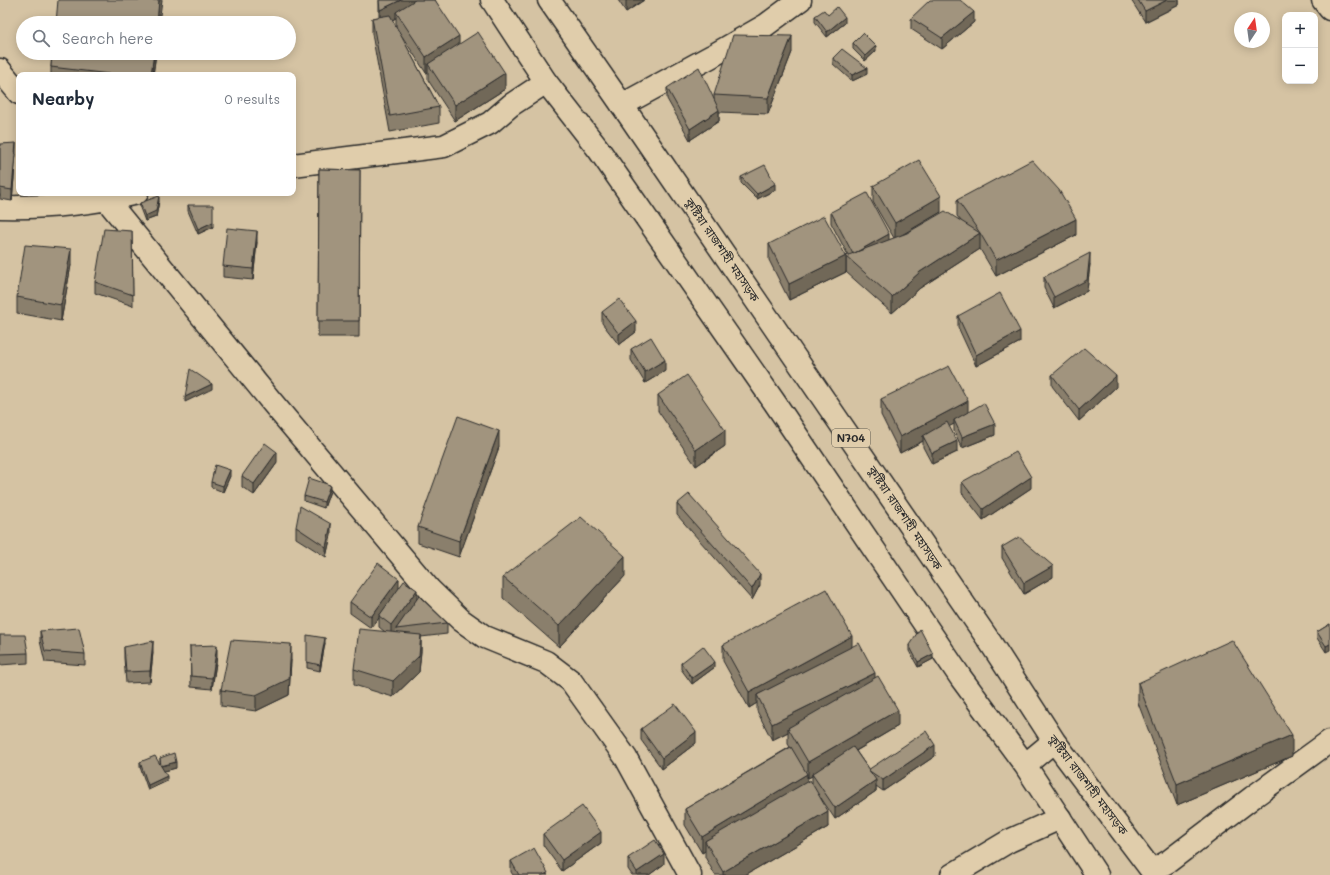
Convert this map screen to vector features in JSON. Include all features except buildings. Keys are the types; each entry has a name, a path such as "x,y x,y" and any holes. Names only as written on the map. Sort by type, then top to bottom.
{"main road":[{"name":"কুষ্টিয়া রাজশাহী মহাসড়ক","path":"549,0 985,636 1054,741 1154,873"},
{"path":"622,105 766,25 800,0"},
{"path":"1323,0 1330,9"},
{"path":"499,2 546,82 599,150 775,403 961,678 1025,765 1097,875"},
{"path":"0,70 16,89"},
{"path":"296,165 444,146 490,123 511,105 546,82"},
{"path":"0,207 22,208 104,196 271,401 430,590 461,620 485,637 546,662 570,680 626,758 690,875"},
{"path":"1025,765 1054,741"},
{"path":"1154,873 1253,797 1330,741"},
{"path":"952,875 1008,841 1060,818"}]}
